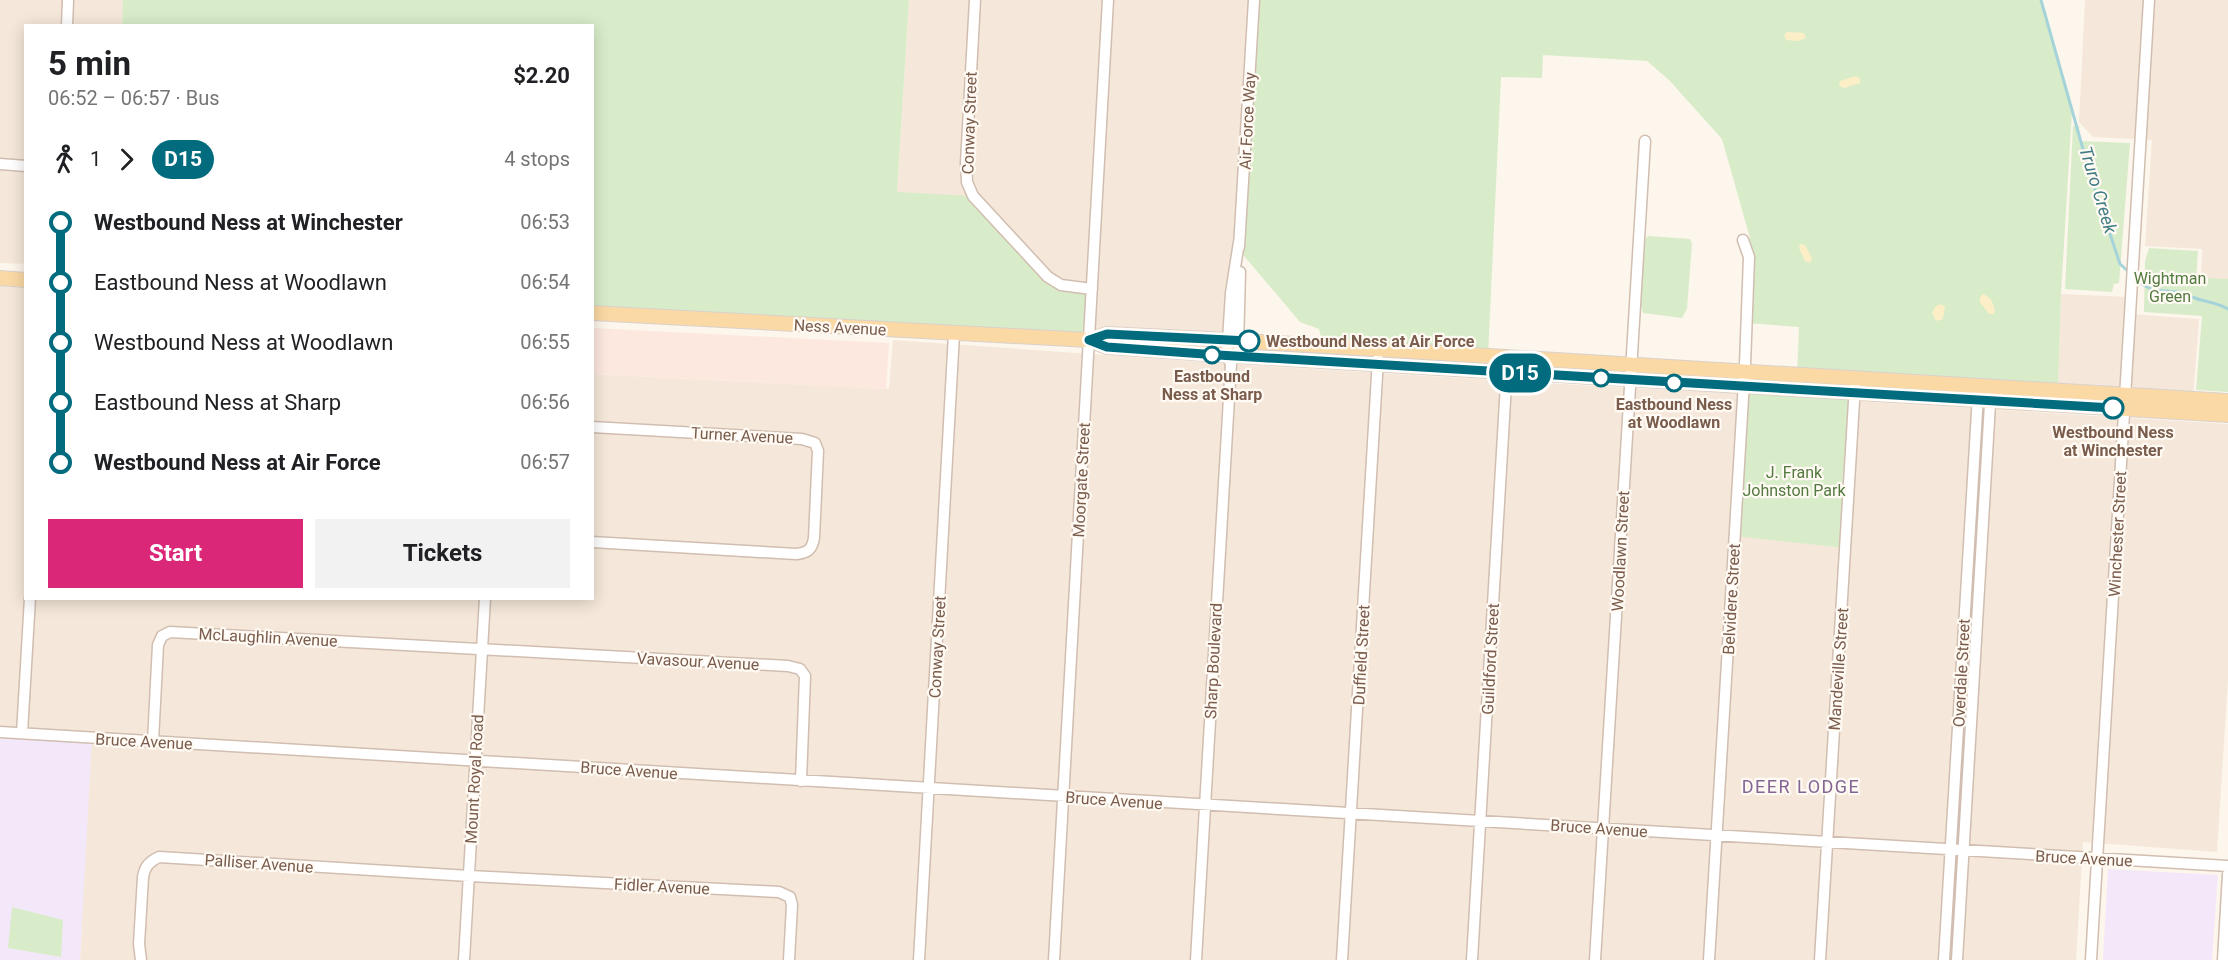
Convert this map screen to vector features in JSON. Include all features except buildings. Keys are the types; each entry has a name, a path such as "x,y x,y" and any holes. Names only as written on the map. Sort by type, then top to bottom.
{"main road":[{"path":"0,278 24,280"},
{"name":"Ness Avenue","path":"594,313 1089,340 1107,347 1232,358 1743,387 1855,386 1984,393 2125,402 2228,415"},
{"name":"Ness Avenue","path":"1089,340 1107,334 1233,340 1744,372 1855,386"},
{"name":"Ness Avenue","path":"2125,402 2228,401"}],"street":[{"path":"67,24 68,0"},
{"name":"Conway Street","path":"975,0 966,163 970,190 1048,277 1061,285 1092,289"},
{"name":"Moorgate Street","path":"1054,960 1108,0"},
{"name":"Air Force Way","path":"1232,358 1254,0"},
{"name":"Winchester Street","path":"2091,960 2149,0"},
{"name":"Woodlawn Street","path":"1595,960 1645,141"},
{"path":"0,164 24,166"},
{"name":"Belvidere Street","path":"1709,960 1744,372 1749,257 1743,240"},
{"name":"Conway Street","path":"919,960 954,333"},
{"name":"Duffield Street","path":"1342,960 1378,350"},
{"name":"Guildford Street","path":"1472,960 1507,357"},
{"name":"Sharp Boulevard","path":"1196,960 1232,358"},
{"name":"Mandeville Street","path":"1820,960 1855,386"},
{"name":"Overdale Street","path":"1944,960 1984,393"},
{"name":"Overdale Street","path":"1957,960 1984,393"},
{"name":"Turner Avenue","path":"594,427 802,439 816,445 818,457 814,538 813,546 807,552 796,554 594,542"},
{"path":"22,733 30,600"},
{"name":"Mount Royal Road","path":"464,960 485,600"},
{"name":"McLaughlin Avenue","path":"153,741 158,645 162,636 167,633 482,649"},
{"name":"Vavasour Avenue","path":"482,649 788,666 800,669 805,674 806,684 801,781"},
{"name":"Bruce Avenue","path":"0,732 2228,866"},
{"name":"Palliser Avenue","path":"141,960 139,957 140,925 145,868 150,861 159,857 469,876"},
{"path":"2223,960 2228,874"},
{"name":"Fidler Avenue","path":"469,876 779,892 790,897 792,905 789,960"}],"shaded area":[{"path":"0,0 124,0 122,24 24,24 24,264 0,263"},
{"path":"909,0 1254,0 1228,340 1089,340 1069,287 897,192"},
{"path":"2085,0 2228,0 2228,286 2201,276 2202,249 2145,246 2152,140 2093,137 2079,122"},
{"path":"0,279 24,280 24,600 594,600 594,374 889,389 893,340 1247,365 1743,393 1735,535 1845,548 1854,401 2228,424 2228,680 2217,852 2083,842 2076,960 80,960 82,922 0,732"},
{"path":"2061,294 2131,297 2131,314 2199,319 2193,399 2058,391"},
{"path":"594,328 889,343 886,389 594,374"},
{"path":"0,732 92,737 80,960 0,960"},
{"path":"2108,869 2218,875 2212,960 2103,960"}],"green space":[{"path":"123,0 909,0 897,192 973,196 1048,277 1092,289 1089,340 594,313 594,24 122,24"},
{"path":"1254,0 2041,0 2072,111 2061,294 2058,391 1797,375 1799,327 1745,323 1749,257 1743,240 1750,238 1722,139 1669,80 1647,61 1543,55 1542,78 1501,77 1488,356 1323,345 1319,329 1300,322 1239,250"},
{"path":"2073,126 2079,126 2080,141 2130,143 2119,283 2114,284 2112,292 2065,289"},
{"path":"1648,236 1690,239 1692,244 1687,309 1682,318 1643,313 1639,299 1643,243"},
{"name":"Wightman Green","path":"2149,248 2198,251 2196,282 2208,283 2208,278 2228,279 2228,392 2196,390 2202,316 2144,312 2145,261"},
{"name":"J. Frank Johnston Park","path":"1743,387 1855,393 1845,548 1735,536"},
{"path":"12,907 63,920 61,957 8,948"}],"sand":[{"path":"1787,32 1804,33 1806,38 1798,41 1786,40 1784,35"},
{"path":"1855,76 1860,78 1860,83 1844,88 1839,86 1840,81"},
{"path":"1800,244 1805,245 1812,258 1810,263 1805,261 1799,248"},
{"path":"1983,294 1992,302 1995,308 1994,314 1989,314 1980,302"},
{"path":"1940,304 1945,306 1943,319 1936,321 1932,313"}],"waterway":[{"name":"Truro Creek","path":"2041,0 2090,174 2120,264 2130,273"},
{"name":"Truro Creek","path":"2134,278 2150,288 2182,293 2228,309"}],"bus line":[{"name":"D15","path":"1249,341 1107,334 1089,340 1107,347 1218,355 2113,408"}],"place":[{"name":"Westbound Ness at Air Force","path":"1249,341"},
{"name":"Eastbound Ness at Sharp","path":"1212,355"},
{"name":"Eastbound Ness at Woodlawn","path":"1674,383"},
{"name":"Westbound Ness at Winchester","path":"2113,408"}],"district":[{"name":"DEER LODGE","path":"1801,787"}]}
